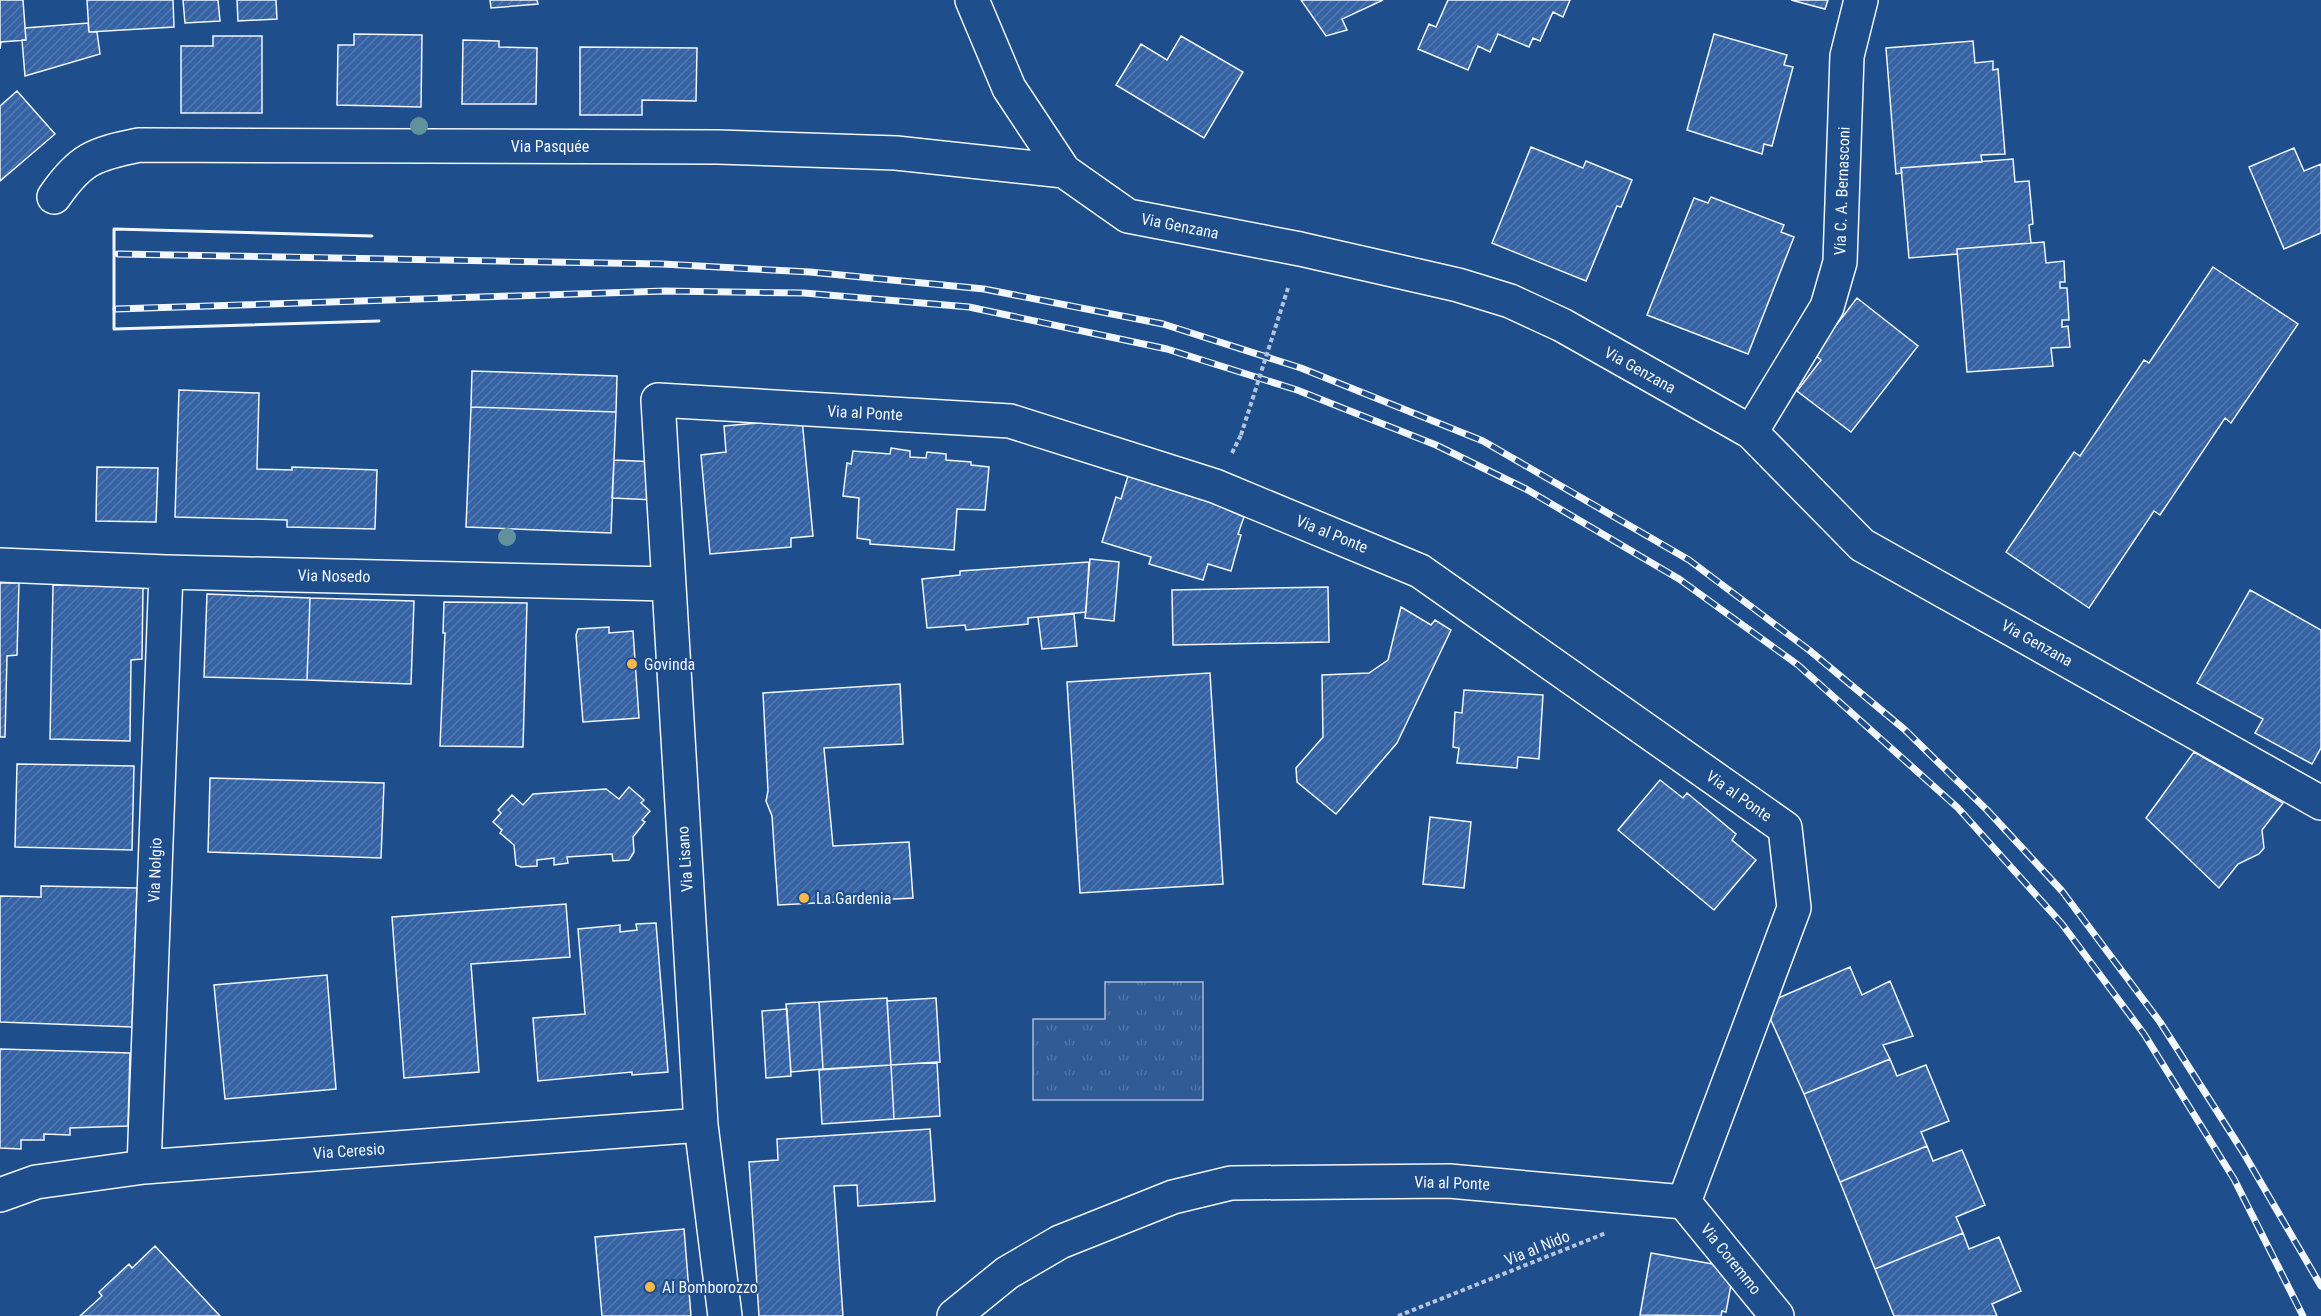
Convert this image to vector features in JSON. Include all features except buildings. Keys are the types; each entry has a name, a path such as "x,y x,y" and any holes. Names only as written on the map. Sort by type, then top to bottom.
{"street":[{"name":"Via Genzana","path":"972,0 1009,88 1064,171 1128,216 1300,249 1458,285 1510,301 1562,325 1751,432 1862,545 2321,803"},
{"name":"Via C. A. Bernasconi","path":"1751,432 1827,307 1840,262 1847,56 1861,0"},
{"name":"Via Pasquée","path":"54,197 70,174 89,159 139,145 718,147 896,153 1064,171"},
{"name":"Via Lisano","path":"658,400 701,1125 724,1316"},
{"name":"Via al Ponte","path":"658,400 1010,421 1215,486 1420,571 1785,828 1794,908 1684,1202 1449,1180 1231,1184 1173,1197 1118,1216 1060,1242 1007,1273 954,1316"},
{"name":"Via Nosedo","path":"0,565 166,572 668,584"},
{"name":"Via Nolgio","path":"144,1167 166,572"},
{"name":"Via Ceresio","path":"0,1195 36,1182 144,1167 701,1125"},
{"name":"Via Coremmo","path":"1684,1202 1777,1316"}],"path":[{"path":"1241,435 1288,288"},
{"name":"Via al Nido","path":"1398,1316 1607,1233"}],"green space":[{"path":"1105,982 1203,982 1203,1100 1033,1100 1033,1019 1105,1019"}],"railway":[{"path":"118,254 662,264 810,272 984,289 1163,324 1301,368 1483,441 1689,560 1809,650 1904,729 1987,810 2062,891 2160,1022 2243,1152 2321,1286"},
{"path":"116,309 665,291 804,293 969,307 1167,349 1297,390 1436,445 1526,489 1679,579 1798,665 1958,808 2062,924 2144,1034 2234,1179 2303,1316"}],"wall":[{"path":"372,236 114,229 114,329 379,321"}],"place":[{"name":"Govinda","path":"632,664"},
{"name":"La Gardenia","path":"804,898"},
{"name":"Al Bomborozzo","path":"650,1287"}]}
